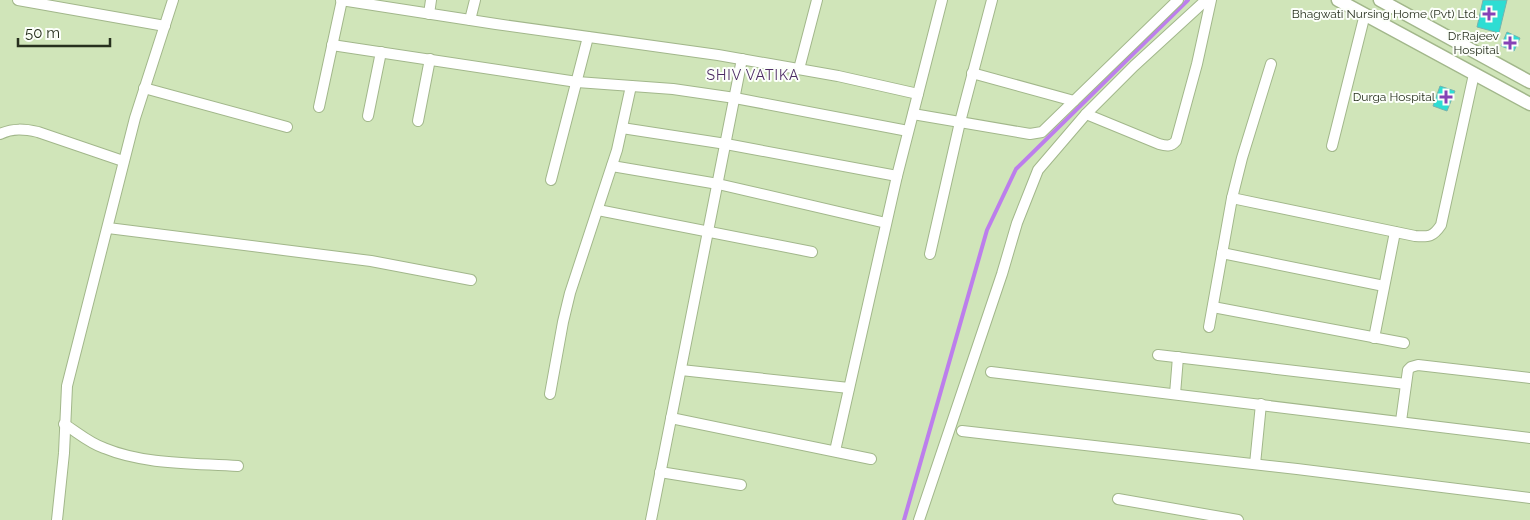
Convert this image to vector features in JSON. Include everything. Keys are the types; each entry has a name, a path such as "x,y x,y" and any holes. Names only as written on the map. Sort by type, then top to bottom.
{"street":[{"path":"18,0 165,26"},
{"path":"56,520 64,453 67,386 108,228 123,161 144,88 173,0"},
{"path":"319,107 341,0 742,59 918,94"},
{"path":"429,14 431,0"},
{"path":"470,20 475,0"},
{"path":"799,69 817,0"},
{"path":"835,452 897,176 942,0"},
{"path":"930,254 960,122 992,0"},
{"path":"913,114 1036,134 1049,126 1178,0"},
{"path":"919,520 1029,187 1038,170 1086,114 1134,66 1206,0"},
{"path":"1086,114 1159,144 1168,146 1173,144 1176,141 1197,64 1211,0"},
{"path":"1338,0 1530,104"},
{"path":"1380,0 1530,82"},
{"path":"1332,146 1365,14"},
{"path":"551,180 588,37"},
{"path":"332,45 577,82 673,89 735,98 908,131"},
{"path":"368,116 381,52"},
{"path":"418,121 430,59"},
{"path":"651,520 742,59"},
{"path":"1209,327 1232,198 1242,158 1271,64"},
{"path":"972,73 1074,101"},
{"path":"1232,198 1396,232 1427,237 1436,233 1441,225 1474,74"},
{"path":"550,394 564,315 612,166 631,86"},
{"path":"144,88 287,127"},
{"path":"622,128 726,144 897,176"},
{"path":"0,134 9,130 24,129 38,132 123,161"},
{"path":"612,166 718,184 886,223"},
{"path":"598,210 812,252"},
{"path":"108,228 371,261 471,280"},
{"path":"1374,338 1396,232"},
{"path":"1222,253 1384,286"},
{"path":"1213,307 1404,343"},
{"path":"1158,355 1406,384"},
{"path":"1175,394 1178,357"},
{"path":"1401,421 1408,370 1411,367 1418,365 1530,378"},
{"path":"681,370 849,388"},
{"path":"991,372 1530,438"},
{"path":"1255,464 1261,404"},
{"path":"671,418 871,459"},
{"path":"64,424 103,448 126,455 151,460 238,466"},
{"path":"962,431 1255,464 1530,498"},
{"path":"660,472 741,485"},
{"path":"1118,499 1193,516 1238,520"}],"building":[{"path":"1483,0 1507,0 1499,33 1477,27"},
{"path":"1507,32 1520,38 1514,51 1501,46"},
{"path":"1440,86 1455,91 1447,111 1433,106"}],"waterway":[{"path":"904,520 987,230 1016,169 1188,0"}],"place":[{"name":"Bhagwati Nursing Home (Pvt) Ltd.","path":"1489,14"},
{"name":"Dr.Rajeev Hospital","path":"1510,43"},
{"name":"Durga Hospital","path":"1446,97"}],"district":[{"name":"SHIV VATIKA","path":"753,75"}]}
